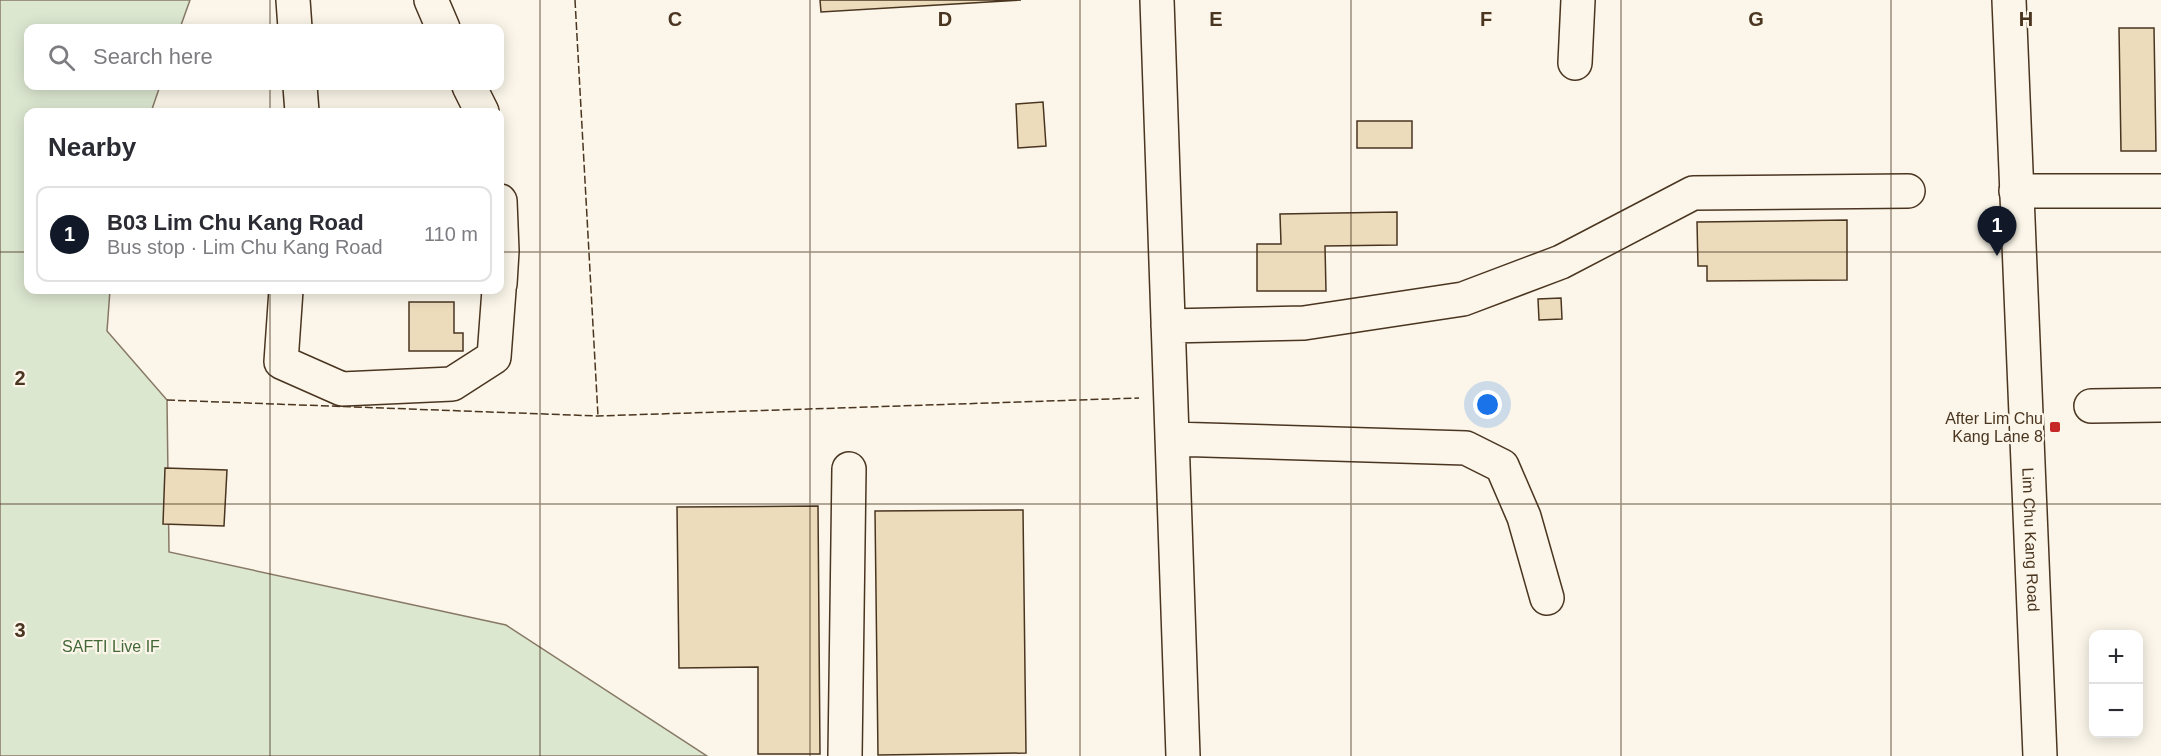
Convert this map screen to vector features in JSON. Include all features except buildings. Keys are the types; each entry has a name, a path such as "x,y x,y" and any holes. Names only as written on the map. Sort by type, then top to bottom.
{"main road":[{"path":"293,0 295,24"},
{"path":"431,0 441,24"},
{"path":"1157,0 1183,756"},
{"path":"1575,63 1578,0"},
{"name":"Lim Chu Kang Road","path":"2009,0 2040,756"},
{"path":"300,90 302,108"},
{"path":"471,90 480,108"},
{"path":"1168,326 1304,323 1463,299 1561,262 1693,193 1908,191"},
{"path":"2016,191 2161,191"},
{"path":"286,294 281,362 342,389 452,384 494,357 499,294"},
{"path":"2091,406 2161,405"},
{"path":"1172,439 1466,448 1502,466 1524,517 1547,598"},
{"path":"846,756 849,469"}],"green space":[{"name":"SAFTI Live IF","path":"0,0 190,0 181,24 24,24 24,90 159,90 152,108 24,108 24,294 110,294 107,331 167,400 169,552 506,625 707,756 0,756"}],"fence":[{"path":"575,0 598,416"},
{"path":"167,400 598,416 1139,398"}],"place":[{"name":"B03 Lim Chu Kang Road","path":"1997,256"},
{"name":"After Lim Chu Kang Lane 8","path":"2055,427"}]}
